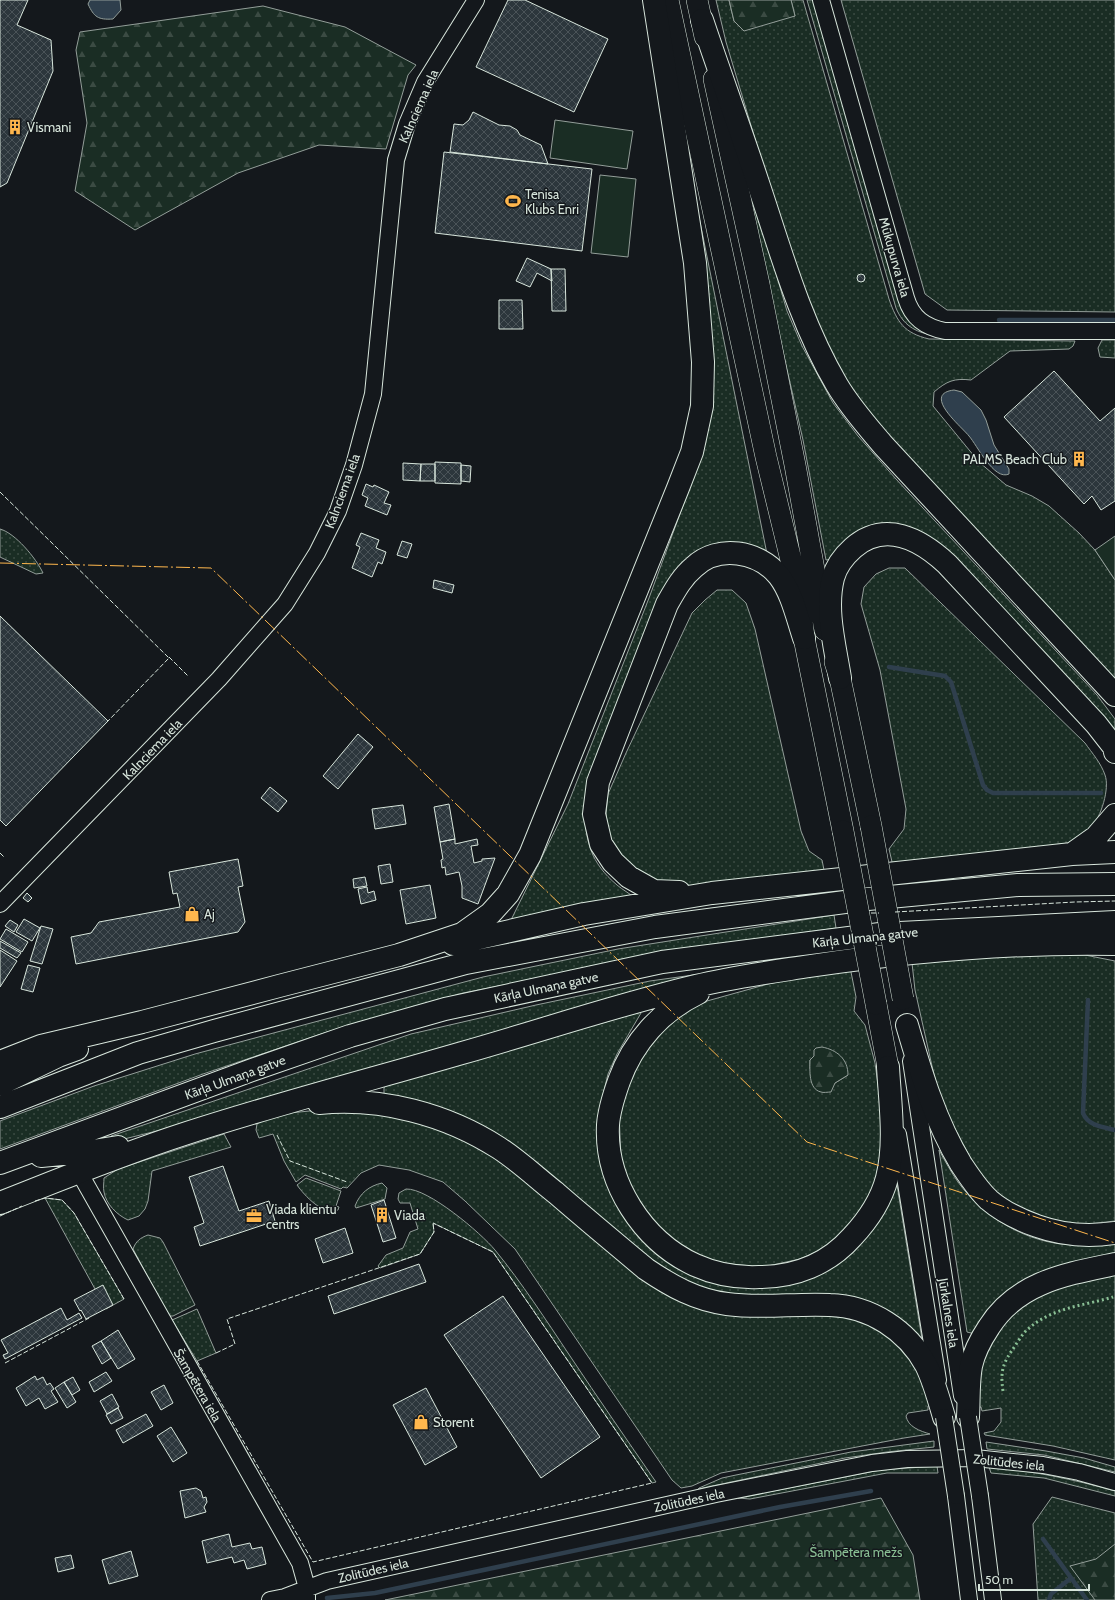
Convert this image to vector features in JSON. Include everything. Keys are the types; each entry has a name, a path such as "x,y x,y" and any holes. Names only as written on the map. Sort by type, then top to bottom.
{"highway":[{"path":"0,1062 41,1046 142,1022 399,954 462,934 490,914 508,894 521,873 533,848 603,678 692,452 702,406 703,362 695,263 654,0"},
{"path":"699,10 758,182 793,293 806,324 838,386 856,413 883,445 1115,695"},
{"path":"840,678 830,614 833,578 840,562 859,543 870,536 884,534 911,539 929,548 947,564 1096,724 1114,747 1115,752"},
{"path":"712,893 654,891 629,877 613,862 601,844 594,814 598,782 667,604 683,577 695,565 722,553 739,553 754,558 769,567 778,575 786,587 804,638"},
{"path":"1072,854 1096,837 1115,815"},
{"path":"399,954 471,941 584,914 712,893 1072,854 1115,852"},
{"path":"0,1107 138,1053 466,963 655,927 868,899 1018,885 1115,884"},
{"name":"Kārļa Ulmaņa gatve","path":"6,1161 350,1036 445,1009 662,962 880,934 1115,922"},
{"path":"1070,943 1115,954"},
{"path":"0,1203 182,1134 467,1052 646,998 749,975 880,955 956,948 1070,943 1115,944"},
{"path":"749,975 687,998 656,1021 647,1031 631,1056 620,1077 610,1108 608,1136 611,1159 623,1194 632,1209 650,1232 668,1249 681,1258 712,1271 729,1276 748,1278 768,1277 788,1275 803,1271 833,1255 847,1243 860,1230 878,1203 887,1177 891,1146 888,1067"},
{"path":"0,1084 58,1056 142,1022"},
{"path":"907,1025 924,1083 942,1129 967,1174 988,1200 1014,1217 1045,1229 1090,1236 1115,1233"},
{"path":"270,1108 343,1101 363,1102 402,1108 444,1121 480,1137 517,1160 646,1270 668,1284 690,1294 713,1302 738,1305 838,1305 858,1309 876,1316 899,1332 918,1353 932,1378 944,1417"},
{"path":"6,1161 93,1151 182,1134"},
{"path":"968,1417 969,1380 972,1364 983,1336 1002,1310 1021,1293 1041,1283 1077,1272 1115,1264"}],"main road":[{"path":"668,0 766,457 799,593 804,638 888,1067"},
{"path":"699,10 759,284 795,465 826,635 840,678 871,826 907,1025"}],"street":[{"name":"Kalnciema iela","path":"0,904 219,679 285,604 318,553 338,511 354,465 373,394 396,160 407,124 425,82 476,0"},
{"name":"Mūkupurva iela","path":"821,0 906,298 909,308 914,314 926,325 945,331 1115,331"},
{"name":"Jūrkalnes iela","path":"907,1025 913,1082 962,1399 968,1417 994,1600"},
{"name":"Jūrkalnes iela","path":"888,1067 944,1417 969,1600"},
{"name":"Šampētera iela","path":"79,1172 114,1237 300,1563 307,1594"},
{"name":"Zolitūdes iela","path":"270,1600 307,1594 342,1577 675,1503 866,1464 907,1459 975,1458 1043,1465 1079,1472 1115,1482"}],"green space":[{"path":"716,0 729,0 734,21 795,16 791,0 803,0 889,299 895,314 907,330 920,337 929,339 1075,341 1073,346 1069,349 1010,351 971,380 960,379 943,385 934,392 933,406 979,462 1006,485 1032,496 1049,506 1079,533 1095,550 1115,580 1115,681 900,452 853,391 831,354 805,298 726,42"},
{"path":"729,0 791,0 795,16 744,31 734,21"},
{"path":"807,0 814,0 902,308 910,322 922,331 932,335 920,332 910,327 902,319 896,308"},
{"path":"841,0 1115,0 1115,312 947,310 925,294"},
{"path":"263,6 345,27 416,65 408,75 386,149 319,145 238,173 135,230 75,191 87,123 76,50 80,32"},
{"path":"555,120 633,131 627,169 550,158"},
{"path":"600,175 636,179 628,257 591,253"},
{"path":"751,188 787,311 802,346 833,403 858,436 896,479 1097,695 1115,719 1115,740 943,548 919,531 892,525 832,559 826,560 803,440 747,192"},
{"path":"697,207 767,554 698,553 584,808 588,841 595,859 601,868 619,887 635,898 511,920 568,804 649,598 698,465"},
{"path":"1102,340 1115,340 1115,358 1100,357 1098,348"},
{"path":"0,529 12,535 24,547 35,560 43,573 36,574 0,557"},
{"path":"1115,536 1115,580 1095,550"},
{"path":"889,568 905,568 1085,743 1101,766 1106,781 1104,802 1101,810 1095,823 1086,832 1068,843 893,866 889,849 904,829 906,809 880,670 861,604 864,587 876,574"},
{"path":"717,590 732,590 746,603 755,629 801,831 809,851 822,860 825,875 701,886 656,884 627,866 609,837 606,814 608,794 692,613"},
{"path":"834,915 836,928 681,950 463,993 327,1032 203,1074 0,1149 0,1121 94,1086 195,1054 483,977 618,949"},
{"path":"839,950 839,954 181,1125 112,1142 110,1139 111,1136 411,1034 536,1005 650,981 715,972"},
{"path":"1002,954 1085,955 1115,961 1115,1221 1088,1224 1066,1224 1039,1217 1009,1204 992,1188 974,1165 941,1102 915,990 912,963"},
{"path":"850,967 856,997 854,1011 865,1025 875,1063 882,1114 881,1152 874,1187 855,1218 827,1247 800,1259 763,1267 719,1263 699,1257 667,1235 642,1207 629,1184 621,1157 619,1113 626,1083 644,1049 683,1012 707,1001 768,984","holes":["814,1056 848,1075 835,1083 810,1069 810,1060"]},
{"path":"640,1012 641,1013 617,1054 608,1074 599,1111 621,1212 643,1241 674,1266 739,1287 775,1287 799,1282 855,1250 878,1223 897,1185 922,1339 920,1340 904,1325 710,1293 663,1273 533,1165 384,1097 385,1086"},
{"path":"822,1047 832,1050 841,1056 847,1069 848,1075 835,1083 831,1092 822,1092 817,1090 812,1083 810,1074 810,1060 814,1056 814,1050"},
{"path":"317,1110 375,1110 442,1128 495,1155 646,1279 838,1312 884,1330 913,1359 932,1405 928,1406 928,1410 908,1413 906,1416 907,1420 915,1428 930,1434 721,1473 692,1486 681,1488 672,1480 515,1249 443,1182 409,1170 379,1165 361,1173 347,1188 343,1187 341,1189 305,1175 296,1182 284,1161 273,1134 259,1138 256,1130 257,1124 269,1117 277,1115"},
{"path":"224,1134 231,1147 152,1171 148,1201 145,1209 139,1216 128,1220 116,1212 107,1201 104,1190 104,1178 118,1169"},
{"path":"939,1150 955,1178 969,1195 980,1207 1008,1226 1023,1234 1055,1243 1077,1245 1115,1242 1115,1257 1103,1259 975,1334 967,1332"},
{"path":"306,1178 341,1191 336,1206 339,1207 338,1210 333,1211 321,1208 304,1194 297,1185"},
{"path":"382,1183 387,1188 385,1199 356,1208 355,1206 357,1201 362,1194 369,1188"},
{"path":"406,1189 416,1191 440,1203 478,1233 495,1250 534,1302 656,1482 652,1483 493,1252 433,1223 434,1232 420,1254 380,1268 378,1266 386,1255 403,1248 410,1232 418,1229 410,1203 400,1203 398,1199 399,1193"},
{"path":"45,1198 62,1200 74,1213 124,1299 106,1309"},
{"path":"148,1235 160,1238 163,1242 195,1305 173,1316 169,1316 133,1249 139,1240"},
{"path":"1115,1272 1115,1460 1053,1446 985,1435 984,1433 994,1431 1001,1422 1001,1408 982,1411 981,1407 978,1407 980,1367 999,1325 1040,1292"},
{"path":"197,1309 216,1353 197,1361 172,1320"},
{"path":"934,1441 934,1447 845,1458 698,1489 722,1478 736,1475 851,1452"},
{"path":"986,1442 1084,1458 1115,1467 1115,1472 1044,1455 987,1449"},
{"path":"937,1466 938,1473 887,1473 750,1499 738,1498 880,1470"},
{"path":"989,1467 1037,1473 1068,1479 1115,1491 1115,1496 1044,1478 991,1473"},
{"path":"1052,1497 1115,1513 1115,1600 1038,1600 1033,1524"},
{"name":"Šampētera mežs","path":"881,1498 913,1555 920,1600 385,1600"},
{"path":"1115,1544 1115,1600 1095,1600 1070,1566 1096,1559"}],"water":[{"path":"90,0 120,0 121,10 113,19 100,18 95,15 90,8 88,4"},
{"path":"954,390 962,392 981,410 986,420 994,445 1009,469 1009,474 1003,475 986,461 969,436 946,411 942,404 941,398 945,393"}],"building":[{"name":"Vismani","path":"0,0 28,0 17,25 51,40 53,71 7,183 0,187"},
{"path":"508,0 525,0 608,39 574,112 476,67"},
{"path":"473,112 499,125 510,126 517,130 520,135 541,145 548,164 450,152 454,124 463,125 469,120"},
{"name":"Tenisa Klubs Enri","path":"444,152 592,169 582,251 435,233"},
{"path":"527,258 551,269 552,281 537,273 530,287 516,281"},
{"path":"551,269 565,269 566,311 552,311"},
{"path":"861,274 864,275 864,281 861,282 858,281 857,278 858,275"},
{"path":"499,300 522,300 523,329 499,329"},
{"name":"PALMS Beach Club","path":"1054,371 1100,421 1115,408 1115,501 1101,510 1092,496 1084,504 1004,417"},
{"path":"435,462 461,463 461,484 435,483"},
{"path":"403,463 421,464 420,481 403,480"},
{"path":"421,464 435,464 435,481 420,481"},
{"path":"461,465 471,466 470,482 461,481"},
{"path":"366,484 373,487 374,485 389,492 384,503 391,505 387,515 365,506 368,498 362,495"},
{"path":"361,533 379,540 376,548 386,552 382,564 378,562 372,577 352,568 360,547 356,545"},
{"path":"402,541 412,544 407,558 397,555"},
{"path":"434,580 454,585 452,593 433,588"},
{"path":"0,616 108,721 6,826 0,820"},
{"path":"358,734 373,747 338,789 323,776"},
{"path":"270,787 287,801 278,812 261,798"},
{"path":"449,804 455,839 440,842 434,807"},
{"path":"403,805 406,824 375,829 372,809"},
{"path":"455,839 455,844 477,839 478,845 471,846 474,863 482,861 482,859 495,858 478,904 462,898 462,886 459,872 446,875 445,867 442,868 441,860 443,859 440,842"},
{"name":"Aj","path":"238,859 243,886 238,887 245,922 238,932 76,964 71,937 91,933 99,922 180,907 177,893 173,894 169,872"},
{"path":"390,864 393,882 381,884 378,866"},
{"path":"365,877 367,886 354,888 353,879"},
{"path":"430,885 436,918 406,924 400,890"},
{"path":"367,887 368,893 374,891 376,900 361,904 358,889"},
{"path":"27,893 32,898 28,902 23,898"},
{"path":"24,919 40,928 32,941 16,932"},
{"path":"10,920 18,925 14,932 5,926"},
{"path":"41,926 53,929 42,964 30,961"},
{"path":"6,929 28,942 22,952 0,939"},
{"path":"0,941 21,953 17,958 0,948"},
{"path":"0,950 17,961 0,987"},
{"path":"28,965 40,968 33,992 21,989"},
{"path":"223,1166 239,1211 269,1201 275,1221 200,1246 194,1227 204,1223 189,1177"},
{"name":"Viada","path":"384,1200 396,1238 383,1242 371,1205"},
{"path":"345,1228 353,1253 323,1263 315,1239"},
{"path":"419,1264 426,1282 334,1314 328,1296"},
{"path":"103,1285 113,1305 86,1319 74,1300"},
{"path":"503,1296 600,1437 541,1478 444,1335"},
{"path":"61,1308 67,1320 79,1313 82,1318 5,1359 3,1355 8,1353 1,1340"},
{"path":"118,1330 135,1359 118,1369 101,1341"},
{"path":"101,1341 111,1358 102,1364 92,1346"},
{"path":"106,1372 112,1381 94,1392 89,1382"},
{"path":"35,1376 37,1380 43,1377 47,1385 50,1383 54,1389 51,1391 58,1402 45,1409 39,1398 26,1406 16,1388"},
{"path":"73,1377 80,1390 72,1395 64,1382"},
{"path":"64,1382 76,1402 67,1408 55,1388"},
{"path":"164,1385 173,1403 161,1410 151,1392"},
{"path":"426,1388 457,1447 425,1465 393,1405"},
{"path":"112,1394 119,1407 107,1414 100,1401"},
{"path":"118,1408 123,1418 111,1424 106,1415"},
{"path":"146,1414 153,1426 123,1443 116,1430"},
{"path":"171,1427 187,1453 173,1462 157,1436"},
{"path":"196,1488 201,1491 203,1498 206,1497 207,1502 204,1507 206,1512 185,1518 180,1491"},
{"path":"229,1534 232,1547 250,1543 252,1549 262,1547 266,1564 247,1569 244,1560 234,1563 232,1557 207,1563 202,1541"},
{"path":"131,1551 138,1576 109,1584 102,1560"},
{"path":"71,1555 74,1568 58,1572 55,1558"}],"waterway":[{"path":"999,320 1115,320"},
{"path":"889,667 945,676 951,682 983,785 987,790 993,793 1101,793"},
{"path":"1088,1000 1083,1113 1088,1121 1101,1127 1115,1130"},
{"path":"327,1598 375,1593 780,1507 871,1491"},
{"path":"1043,1539 1087,1600"},
{"path":"1049,1600 1051,1594 1071,1578"}],"hedge":[{"path":"1003,1391 1003,1367 1024,1332 1048,1316 1058,1312 1113,1297"}],"fence":[{"path":"0,492 169,658 108,721"},
{"path":"169,657 188,676"},
{"path":"0,853 4,857"},
{"path":"895,912 1115,901"},
{"path":"871,913 879,913"},
{"path":"277,1135 290,1161 347,1182"},
{"path":"35,1201 45,1198 62,1200 74,1213 124,1299"},
{"path":"0,1216 22,1206"},
{"path":"216,1353 235,1344 227,1319 420,1254 434,1232 433,1223"},
{"path":"197,1361 313,1562 652,1483 493,1252 433,1223"},
{"path":"5,1363 89,1318"}],"power":[{"path":"0,563 211,568 807,1142 1115,1243"}],"place":[{"name":"Vismani","path":"15,127"},
{"name":"Tenisa Klubs Enri","path":"513,201"},
{"name":"PALMS Beach Club","path":"1079,459"},
{"name":"Aj","path":"192,914"},
{"name":"Viada","path":"382,1215"},
{"name":"Viada klientu centrs","path":"254,1216"},
{"name":"Storent","path":"421,1422"}]}
